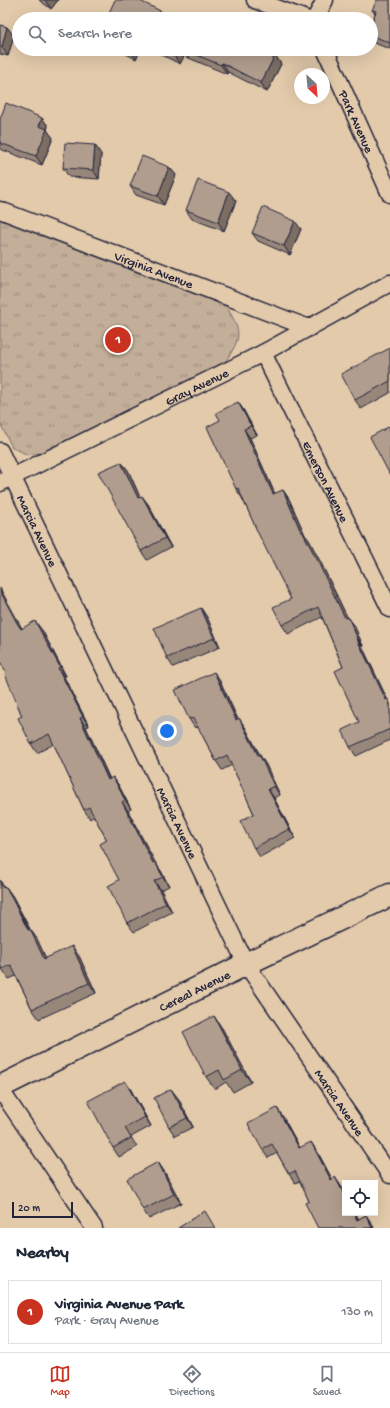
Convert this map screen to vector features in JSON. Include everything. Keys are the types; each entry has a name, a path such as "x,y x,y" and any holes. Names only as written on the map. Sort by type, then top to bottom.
{"street":[{"path":"255,0 287,12"},
{"path":"319,12 325,0"},
{"name":"Park Avenue","path":"328,56 390,194"},
{"name":"Virginia Avenue","path":"0,210 309,328"},
{"name":"Gray Avenue","path":"6,480 263,353 390,283"},
{"name":"Emerson Avenue","path":"263,353 390,609"},
{"name":"Marcia Avenue","path":"0,451 6,480 246,964 390,1175"},
{"name":"Cereal Avenue","path":"0,1088 246,964 390,895"},
{"path":"0,1088 94,1228"}],"green space":[{"path":"0,220 226,306 235,322 237,329 238,334 235,346 225,362 40,453 28,455 12,447 0,423"}],"building":[{"path":"115,0 138,0 163,12 109,12"},
{"path":"377,0 390,0 390,43 378,38 378,12 372,10"},
{"path":"0,25 7,27 2,47 0,46"},
{"path":"199,56 274,56 261,83 222,63 221,65"},
{"path":"6,103 42,118 39,126 47,129 36,156 0,143 0,119"},
{"path":"65,143 95,145 93,170 63,168"},
{"path":"142,156 169,167 158,196 130,186"},
{"path":"198,180 229,192 218,222 186,210"},
{"path":"263,207 295,221 284,246 252,233"},
{"path":"390,348 390,381 355,400 341,374"},
{"path":"238,402 251,426 244,429 273,494 283,490 301,532 302,531 315,556 345,618 348,617 386,700 388,699 390,705 390,729 350,747 342,730 359,722 335,671 343,667 318,607 282,625 273,607 291,599 207,427 220,420 216,413"},
{"path":"390,426 390,475 370,437"},
{"path":"121,462 138,498 142,496 165,538 141,551 98,472"},
{"path":"0,591 21,629 35,621 60,667 58,668 83,717 80,718 108,780 113,777 125,800 122,802 153,863 155,862 163,877 154,881 166,903 127,923 108,886 119,880 100,844 107,840 89,807 84,810 49,734 31,744 18,718 22,716 0,661"},
{"path":"201,608 214,638 167,658 154,628"},
{"path":"214,672 236,720 239,718 259,757 260,756 274,786 268,789 289,829 254,848 240,821 254,814 227,755 216,761 193,718 189,719 175,690"},
{"path":"0,883 3,888 6,887 28,930 30,929 44,959 72,946 89,983 32,1009 11,965 2,969 0,964"},
{"path":"214,1016 242,1070 224,1080 219,1070 206,1077 183,1032"},
{"path":"125,1081 145,1117 125,1128 131,1138 113,1148 88,1101"},
{"path":"171,1089 187,1118 169,1127 154,1098"},
{"path":"277,1108 299,1148 311,1142 331,1180 335,1177 342,1190 342,1216 355,1216 357,1220 366,1216 372,1228 318,1228 305,1203 309,1201 295,1171 289,1174 272,1144 262,1149 248,1124"},
{"path":"158,1162 174,1194 143,1210 127,1179"},
{"path":"205,1211 215,1228 178,1228"}],"place":[{"name":"Virginia Avenue Park","path":"118,340"}]}
